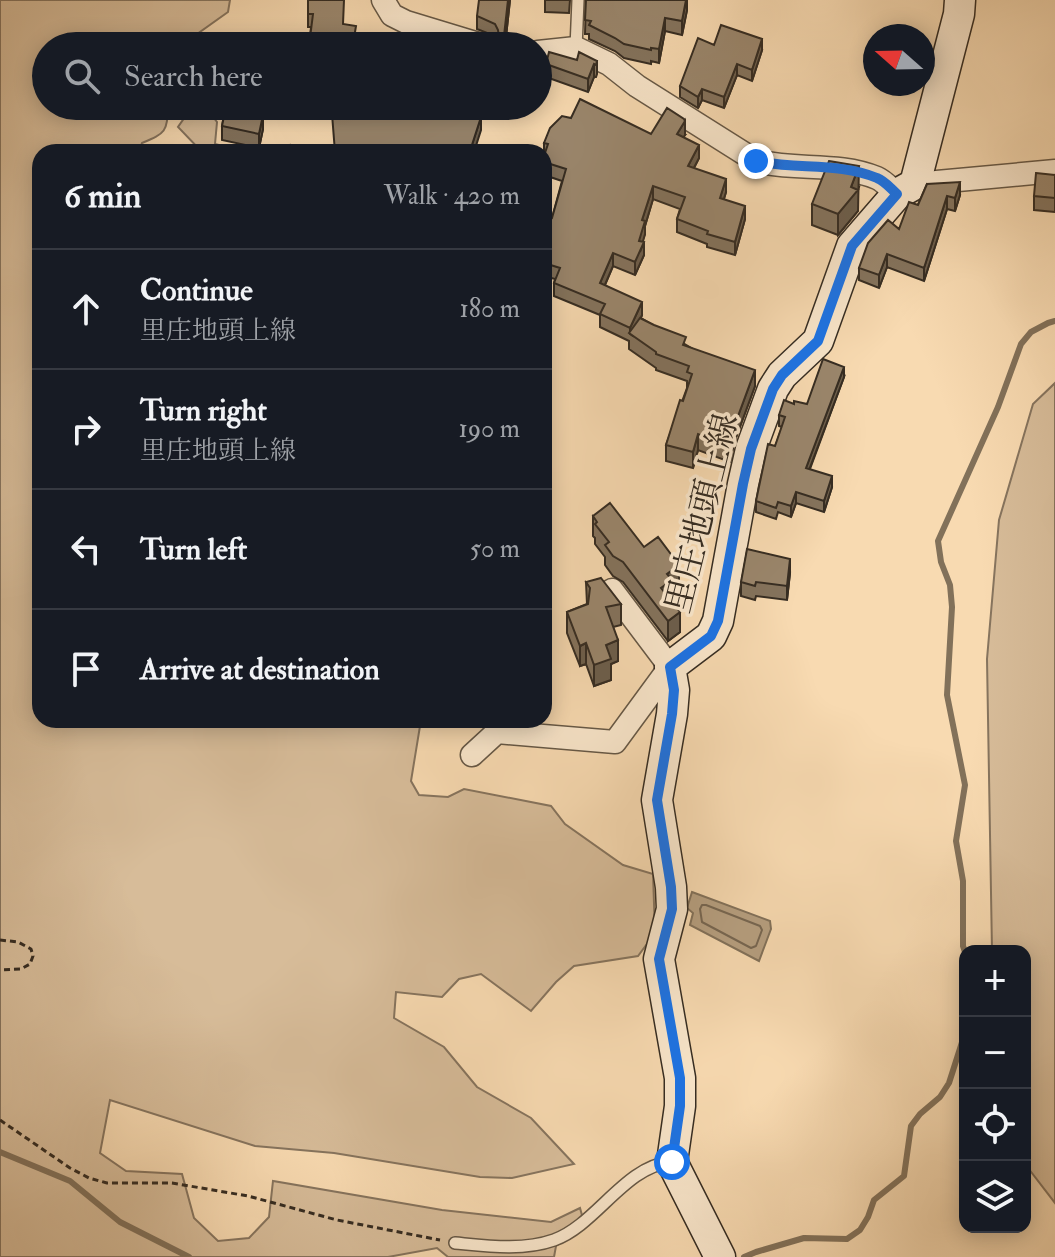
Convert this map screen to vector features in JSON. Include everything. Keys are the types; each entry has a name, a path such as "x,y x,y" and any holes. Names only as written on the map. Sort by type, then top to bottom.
{"main road":[{"name":"里庄地頭上線","path":"670,667 711,636 718,621 751,449 773,389 782,375 818,341 852,246 906,189 959,14 960,0"},
{"path":"670,667 674,690 672,714 657,800 672,909 659,959 680,1078 680,1106 672,1162 720,1257"}],"street":[{"path":"383,0 392,15 437,32"},
{"path":"552,51 576,48 609,64 637,86 756,161 777,166 836,168 906,189 1055,171"},
{"path":"472,755 497,732 615,742 670,667 612,590"}],"lane":[{"path":"576,48 578,0"},
{"path":"455,1243 496,1247 533,1245 554,1240 569,1233 629,1182 657,1163 672,1162"}],"path":[{"path":"0,940 18,942 31,949 33,956 30,964 21,969 0,970"},
{"path":"0,1120 89,1178 128,1184 172,1183 248,1196 337,1220 455,1243"}],"shaded area":[{"path":"0,0 230,0 228,12 200,32 32,32 32,120 167,120 164,130 142,144 32,144 32,728 420,728 411,781 419,795 448,797 464,789 551,806 565,824 623,865 653,874 655,933 638,956 574,966 531,1011 481,974 459,979 442,997 396,992 394,1018 444,1047 477,1087 531,1118 574,1164 512,1178 480,1177 334,1153 255,1146 110,1100 100,1153 126,1171 182,1174 194,1218 218,1241 249,1238 269,1217 273,1181 442,1210 551,1222 580,1208 585,1226 556,1246 554,1257 448,1257 437,1248 388,1257 0,1257"},
{"path":"183,120 215,120 215,144 194,144 178,127"},
{"path":"1055,383 1055,1203 1031,1172 1031,945 992,945 987,659 999,520 1033,404"}],"water":[{"path":"692,892 770,921 771,929 759,961 690,925 693,913 687,908"}],"building":[{"path":"308,0 344,0 343,24 356,26 355,32 311,32 313,14 308,14"},
{"path":"479,0 508,0 504,32 498,32 495,24 477,16"},
{"path":"586,0 686,0 682,21 665,18 659,49 651,50 624,44 589,25 591,21 585,20"},
{"path":"721,25 762,39 752,70 737,64 724,97 702,89 698,97 680,86 698,38 714,45"},
{"path":"579,52 597,61 588,79 552,66 552,53 577,60"},
{"path":"580,99 651,134 667,108 685,121 677,134 699,145 688,166 726,179 720,198 745,206 735,242 707,234 708,231 677,219 685,197 653,186 642,220 645,221 639,241 644,242 635,262 613,253 600,283 642,302 630,328 600,314 605,304 554,283 560,268 552,266 552,218 566,169 552,165 552,144 544,143 550,128 562,116 571,118"},
{"path":"223,120 262,120 259,134 222,126"},
{"path":"332,120 480,120 472,144 334,144"},
{"path":"829,161 859,166 851,187 858,190 838,214 812,204"},
{"path":"1036,173 1055,175 1055,198 1034,196"},
{"path":"960,182 955,198 947,196 924,268 887,254 879,275 859,268 868,243 888,220 899,229 909,202 918,205 927,184"},
{"path":"640,318 686,337 683,345 755,370 730,446 698,434 693,452 666,445 692,374 687,372 689,366 656,354 629,333"},
{"path":"823,359 844,367 806,468 832,476 824,501 796,492 791,506 778,502 776,508 756,501 768,444 775,446 785,417 779,415 784,400 807,404"},
{"path":"610,503 644,547 658,537 679,565 667,574 672,580 661,588 680,612 668,621 623,562 613,556 605,545 609,542 595,524 597,522 593,516"},
{"path":"747,549 790,559 787,586 756,582 755,586 741,582"},
{"path":"601,578 621,604 606,607 618,640 606,645 611,659 594,665 586,643 580,646 567,612 588,604 590,588 586,582"}],"waterway":[{"path":"963,945 963,881 956,841 965,785 947,695 952,607 950,585 941,562 938,541 998,407 1021,344 1031,332 1055,321"},
{"path":"744,1257 804,1238 847,1239 860,1230 874,1200 904,1176 911,1126 940,1097 949,1083 959,1052"},
{"path":"0,1152 70,1181 120,1222 189,1257"}],"route":[{"path":"672,1162 680,1106 680,1078 659,959 672,909 657,800 672,714 674,690 670,667 711,636 718,621 751,449 773,389 782,375 818,341 852,246 897,194 879,179 836,168 777,166 756,161"}]}
